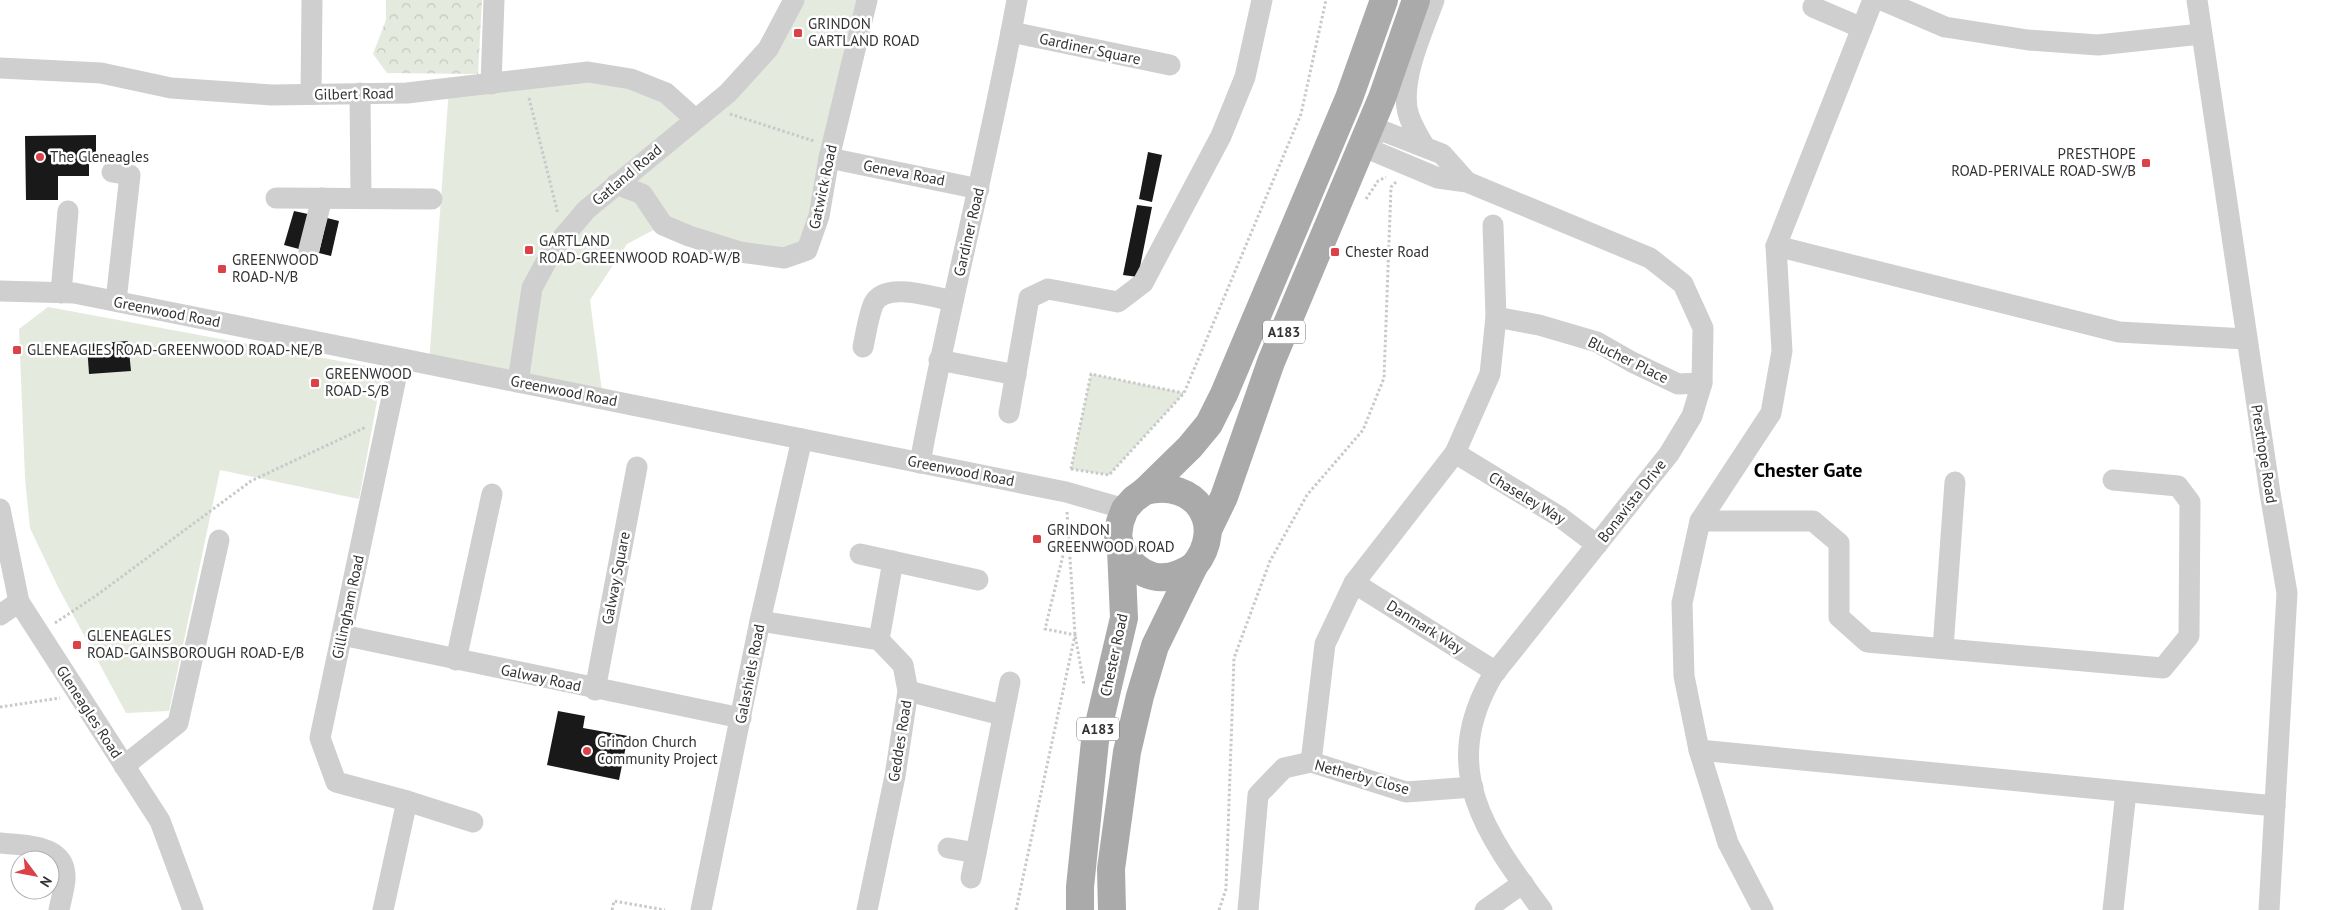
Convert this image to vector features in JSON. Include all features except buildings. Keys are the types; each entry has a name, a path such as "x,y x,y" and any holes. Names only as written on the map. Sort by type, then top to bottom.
{"main road":[{"name":"A183","path":"1125,509 1190,447 1209,424 1244,349 1337,127 1384,0"},
{"name":"A183","path":"1112,910 1111,869 1127,752 1140,696 1155,646 1194,566 1205,549 1208,530 1224,497 1271,362 1366,138 1416,0"},
{"path":"1337,127 1366,138"},
{"path":"1145,491 1159,488 1174,489 1187,494 1205,514 1208,530"},
{"name":"Chester Road","path":"1080,910 1080,887 1095,741 1124,618 1121,549 1118,536 1120,522 1125,509"},
{"path":"1121,549 1129,562 1140,571 1154,577 1180,575 1194,566"}],"street":[{"path":"310,94 312,0"},
{"path":"491,84 494,0"},
{"name":"Gatland Road","path":"518,382 532,288 552,249 586,210 728,93 768,49 794,0"},
{"name":"Gatwick Road","path":"616,184 642,194 663,225 689,236 740,252 784,258 807,250 819,216 830,152 867,0"},
{"name":"Gardiner Road","path":"920,463 939,360 979,189 1017,0"},
{"path":"1010,412 1029,298 1048,289 1118,302 1143,283 1221,136 1245,77 1262,0"},
{"path":"1425,147 1412,124 1407,109 1407,88 1416,52 1434,0"},
{"path":"1762,910 1728,843 1700,750 1684,676 1682,603 1700,521 1771,413 1782,351 1776,246 1873,0"},
{"path":"1882,0 1945,27 2028,40 2098,45 2201,34"},
{"name":"Presthope Road","path":"2197,0 2246,340 2287,593 2269,910"},
{"path":"1813,7 1862,28"},
{"name":"Gardiner Square","path":"1011,32 1170,65"},
{"name":"Gilbert Road","path":"0,68 100,73 171,88 272,95 407,93 588,72 631,79 666,93 695,119"},
{"path":"360,93 361,198"},
{"name":"Bonavista Drive","path":"1467,182 1442,154 1383,131 1366,138 1376,152 1438,178 1467,182 1650,258 1683,284 1704,328 1702,383 1692,416 1669,454 1496,672 1480,698 1470,737 1469,765 1475,802 1490,834 1542,910"},
{"name":"Geneva Road","path":"830,152 979,189"},
{"path":"112,172 130,175 116,301"},
{"path":"276,198 432,199"},
{"path":"310,249 322,198"},
{"path":"61,293 68,211"},
{"path":"1311,762 1325,644 1354,583 1455,454 1490,374 1496,317 1493,225"},
{"path":"1776,246 2119,332 2246,340"},
{"path":"863,347 873,303 884,294 896,290 953,301"},
{"name":"Greenwood Road","path":"0,291 74,293 116,301 1066,492 1125,509"},
{"name":"Blucher Place","path":"1496,317 1539,325 1597,342 1632,362 1678,384 1702,383"},
{"name":"Gillingham Road","path":"400,358 320,738 336,782 407,801 473,822"},
{"path":"939,360 1016,375"},
{"name":"Galashiels Road","path":"701,910 760,621 802,439"},
{"name":"Chaseley Way","path":"1455,454 1560,517 1597,544"},
{"name":"Galway Square","path":"595,690 637,467"},
{"path":"1700,521 1812,520 1839,544 1838,617 1867,642 2162,668 2189,636 2190,502 2178,486 2113,480"},
{"path":"1943,648 1956,482"},
{"path":"456,660 492,494"},
{"name":"Gleneagles Road","path":"0,509 20,602 160,821 193,910"},
{"path":"124,766 178,723 219,540"},
{"path":"860,554 978,580"},
{"path":"760,621 879,640 893,561"},
{"name":"Danmark Way","path":"1354,583 1496,672"},
{"path":"0,615 20,602"},
{"name":"Galway Road","path":"342,636 595,690 741,718"},
{"name":"Geddes Road","path":"867,910 895,776 908,691 903,665 879,640"},
{"path":"972,878 1002,715 1010,682"},
{"path":"908,691 1002,715"},
{"path":"1700,750 2275,806"},
{"name":"Netherby Close","path":"1248,910 1258,795 1284,768 1311,762 1406,792 1473,787"},
{"path":"2113,910 2126,792"},
{"path":"383,910 407,801"},
{"path":"0,843 49,849 61,862 65,878 59,910"},
{"path":"948,848 976,854"},
{"path":"1485,910 1523,883"}],"path":[{"path":"1071,469 1109,475 1184,393 1301,114 1326,0"},
{"path":"524,80 563,236"},
{"path":"719,100 732,116 830,152"},
{"path":"1219,910 1226,889 1234,658 1270,561 1307,495 1363,430 1384,378 1391,187 1399,178 1387,177 1378,181 1362,206"},
{"path":"1086,693 1074,635 1066,492 1091,374 1184,393"},
{"path":"39,633 97,595 251,481 367,426 386,425"},
{"path":"1068,535 1044,629 1074,635"},
{"path":"1016,910 1074,635"},
{"path":"0,707 78,695"},
{"path":"612,910 614,901 665,910"}],"green space":[{"path":"386,0 482,0 478,74 387,73 373,54 386,20"},
{"path":"794,0 867,0 807,250 784,258 663,225 627,244 590,300 603,399 429,364 449,88 631,79 695,119 728,93"},
{"path":"48,307 383,369 359,499 220,470 169,711 126,713 58,587 30,528 25,478 19,329"},
{"path":"1091,374 1184,393 1109,475 1071,469"}],"place":[{"name":"GRINDON GARTLAND ROAD","path":"798,33"},
{"name":"The Gleneagles","path":"40,157"},
{"name":"PRESTHOPE ROAD-PERIVALE ROAD-SW/B","path":"2146,163"},
{"name":"GARTLAND ROAD-GREENWOOD ROAD-W/B","path":"529,250"},
{"name":"Chester Road","path":"1335,252"},
{"name":"GREENWOOD ROAD-N/B","path":"222,269"},
{"name":"GLENEAGLES ROAD-GREENWOOD ROAD-NE/B","path":"17,350"},
{"name":"GREENWOOD ROAD-S/B","path":"315,383"},
{"name":"GRINDON GREENWOOD ROAD","path":"1037,539"},
{"name":"GLENEAGLES ROAD-GAINSBOROUGH ROAD-E/B","path":"77,645"},
{"name":"Grindon Church Community Project","path":"587,751"}],"district":[{"name":"Chester Gate","path":"1808,470"}]}
